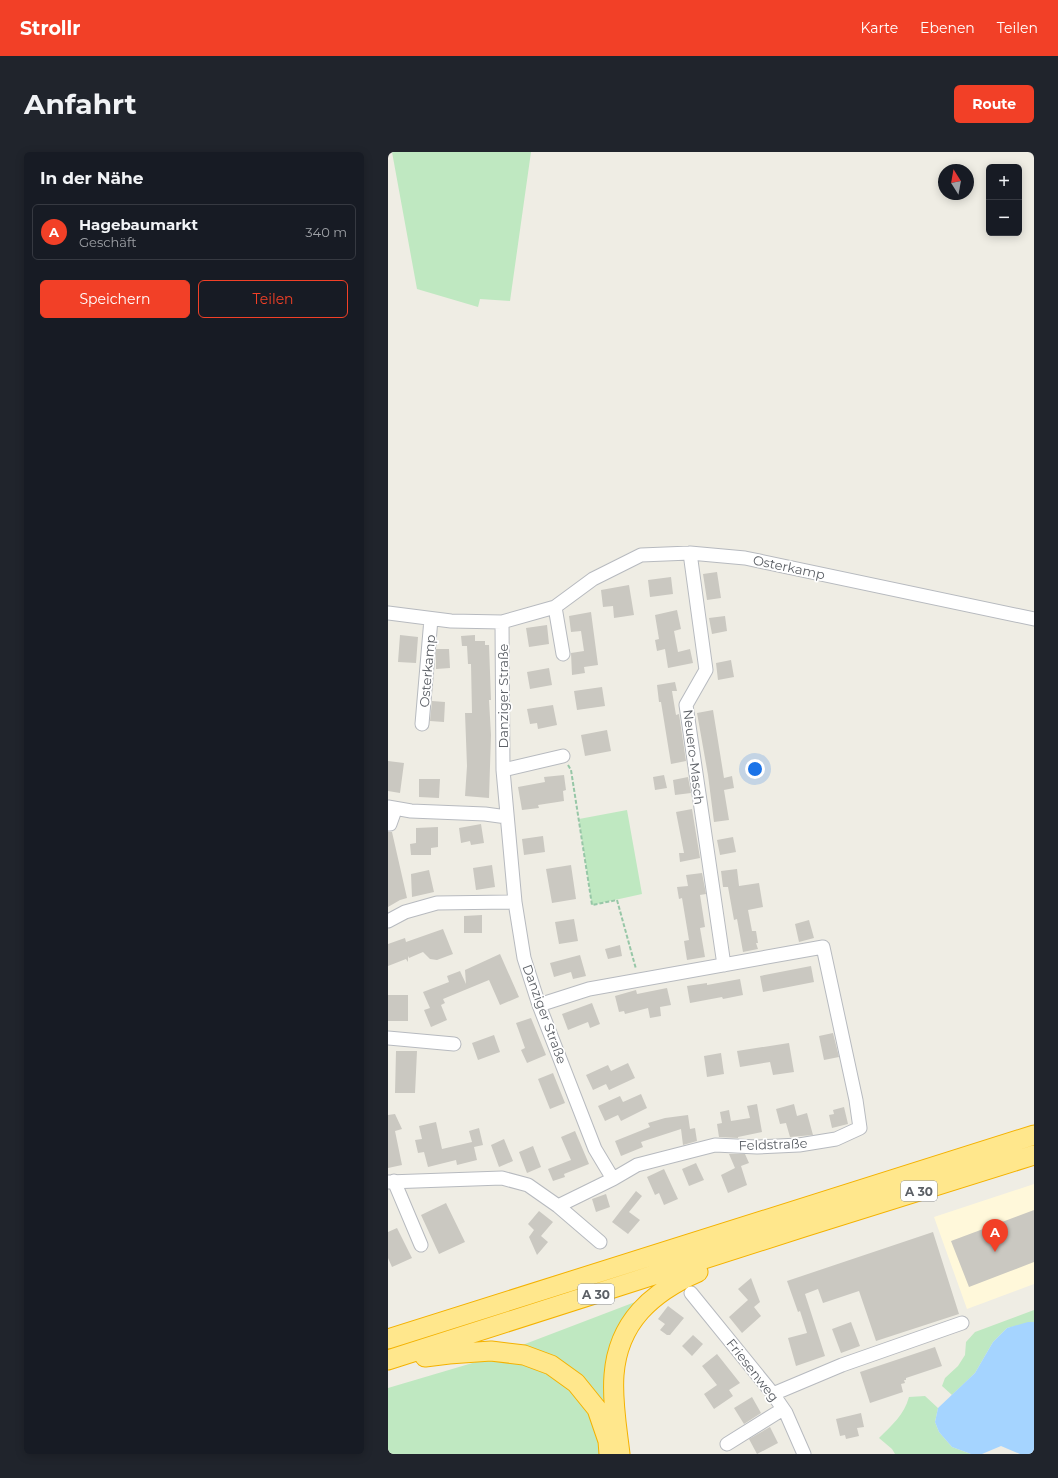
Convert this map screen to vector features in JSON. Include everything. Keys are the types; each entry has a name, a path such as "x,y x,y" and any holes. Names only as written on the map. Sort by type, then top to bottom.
{"highway":[{"name":"A 30","path":"388,1340 1034,1135"},
{"name":"A 30","path":"388,1361 804,1227 1034,1155"},
{"path":"620,1454 614,1404 614,1374 618,1351 624,1333 635,1317 653,1298 677,1281 804,1227"},
{"path":"388,1332 448,1321"},
{"path":"388,1361 491,1351 524,1355 551,1365 576,1383 597,1409 608,1441 610,1454"}],"street":[{"name":"Osterkamp","path":"388,613 451,621 502,622 554,607 594,579 641,555 690,553 745,558 1034,619"},
{"name":"Neuero-Masch","path":"690,553 706,670 686,705 724,965"},
{"path":"554,607 563,654"},
{"name":"Osterkamp","path":"422,724 431,619"},
{"name":"Danziger Straße","path":"502,622 503,770 515,902 524,958 538,1004 595,1149 613,1179"},
{"name":"Danziger Straße","path":"503,770 563,756"},
{"path":"388,824 390,824 392,808 410,812 484,814 507,817"},
{"path":"388,921 405,912 437,903 515,902"},
{"name":"Feldstraße","path":"558,1206 613,1179 637,1165 715,1145 757,1147 799,1146 836,1139 860,1128 856,1100 823,946 724,965"},
{"path":"538,1004 590,989 724,965"},
{"path":"388,1038 454,1044"},
{"path":"421,1245 391,1181 502,1178 528,1185 558,1206 600,1242"},
{"name":"Friesenweg","path":"691,1293 773,1394 783,1409 804,1454"},
{"path":"773,1394 842,1365 962,1323"},
{"path":"727,1444 783,1409"}],"path":[{"path":"563,756 571,770 592,904 617,900 639,980"}],"shaded area":[{"path":"1034,1184 1034,1284 967,1309 934,1217"}],"green space":[{"path":"392,152 531,152 510,301 480,299 478,307 417,289"},
{"path":"627,810 642,894 592,905 579,819"},
{"path":"677,1286 639,1319 620,1361 625,1454 388,1454 388,1388 486,1359"},
{"path":"1034,1310 1034,1322 1007,1328 993,1342 975,1373 952,1395 942,1386 945,1378 958,1366 965,1355 966,1342 975,1332"},
{"path":"925,1396 938,1408 935,1422 939,1432 952,1447 971,1454 895,1454 892,1449 879,1438 901,1414 909,1397"}],"water":[{"path":"1028,1322 1034,1322 1034,1454 1020,1454 1001,1446 982,1454 971,1454 952,1447 939,1432 935,1422 938,1408 975,1373 993,1342 1007,1328"}],"building":[{"path":"717,572 721,598 707,600 703,574"},
{"path":"671,577 673,594 650,597 648,580"},
{"path":"629,585 634,615 614,618 613,606 603,607 601,590"},
{"path":"677,610 681,629 674,631 678,652 690,649 693,663 668,668 665,649 657,651 655,640 659,639 655,615"},
{"path":"591,612 598,665 584,667 585,673 572,675 571,653 584,651 581,631 571,632 569,616"},
{"path":"725,616 727,631 712,634 709,618"},
{"path":"547,625 549,644 529,647 526,628"},
{"path":"400,635 418,637 416,663 398,662"},
{"path":"475,635 475,641 485,641 485,645 489,645 491,700 489,700 491,735 489,798 465,796 467,766 465,713 472,713 471,664 468,664 467,646 462,646 461,636"},
{"path":"436,649 449,649 450,668 436,669"},
{"path":"731,660 734,677 718,680 716,663"},
{"path":"549,668 552,685 530,689 527,672"},
{"path":"675,682 677,691 672,691 676,715 679,714 686,761 671,764 657,685"},
{"path":"602,687 605,706 577,710 574,691"},
{"path":"432,701 445,702 444,722 430,721"},
{"path":"553,705 557,725 538,729 537,723 530,724 527,709"},
{"path":"713,710 724,778 732,776 734,788 724,790 729,820 714,822 708,775 697,713"},
{"path":"607,730 611,751 585,756 581,735"},
{"path":"388,761 404,763 400,793 388,791"},
{"path":"564,775 566,790 563,791 564,801 538,805 539,808 522,810 518,787 545,782 544,777"},
{"path":"664,775 667,788 655,790 653,777"},
{"path":"688,777 691,793 675,795 673,780"},
{"path":"419,779 440,779 439,798 419,797"},
{"path":"692,809 700,858 680,862 679,853 684,853 676,812"},
{"path":"481,824 484,843 471,845 470,841 461,843 459,828"},
{"path":"438,827 438,847 431,848 431,855 411,855 410,844 416,843 416,828"},
{"path":"388,832 392,832 407,898 388,907"},
{"path":"543,836 545,852 524,855 522,839"},
{"path":"733,837 736,852 720,855 717,840"},
{"path":"492,865 495,887 476,890 473,868"},
{"path":"571,865 576,899 552,903 546,869"},
{"path":"737,869 739,886 759,883 763,907 748,910 752,931 756,931 758,943 756,943 758,949 743,952 737,919 734,920 728,887 723,887 721,871"},
{"path":"429,870 434,892 412,897 411,874"},
{"path":"702,873 706,894 700,895 705,927 700,928 705,957 687,960 684,941 689,940 682,898 679,899 677,887 688,886 686,875"},
{"path":"482,915 482,933 464,933 464,916"},
{"path":"574,919 578,941 559,944 555,922"},
{"path":"809,920 814,938 799,942 795,924"},
{"path":"443,929 453,954 437,960 430,959 423,952 409,958 408,956 408,962 406,959 388,966 388,944 405,938 406,942"},
{"path":"620,945 622,956 608,959 605,949"},
{"path":"500,954 519,997 500,1005 489,980 443,999 445,1003 441,1005 447,1020 431,1027 424,1010 430,1008 423,992 449,982 447,976 460,971 466,984 465,970"},
{"path":"580,955 586,976 573,979 571,972 554,977 550,963"},
{"path":"811,966 814,982 763,992 760,976"},
{"path":"740,979 743,995 690,1003 687,986 707,983 707,985"},
{"path":"667,988 671,1005 660,1007 661,1016 650,1018 648,1008 625,1014 624,1011 619,1012 615,996 636,990 637,994"},
{"path":"388,995 408,995 408,1021 388,1021"},
{"path":"592,1003 600,1024 590,1028 588,1022 568,1030 562,1014"},
{"path":"531,1018 546,1055 527,1063 521,1050 525,1048 516,1023"},
{"path":"833,1033 839,1057 824,1060 819,1036"},
{"path":"494,1035 500,1052 478,1060 472,1043"},
{"path":"789,1043 794,1072 773,1075 770,1062 740,1067 737,1051"},
{"path":"396,1051 417,1051 415,1093 395,1093"},
{"path":"721,1053 724,1074 707,1077 704,1056"},
{"path":"628,1063 635,1078 609,1090 606,1084 593,1090 586,1075 608,1065 611,1071"},
{"path":"553,1073 565,1103 550,1109 538,1079"},
{"path":"641,1094 647,1108 621,1121 618,1115 605,1121 598,1106 620,1096 623,1102"},
{"path":"757,1104 762,1132 738,1138 719,1137 717,1124 722,1123 720,1112 729,1110 731,1121 750,1118 747,1106"},
{"path":"794,1104 797,1116 807,1113 813,1135 790,1137 786,1123 780,1124 776,1109"},
{"path":"844,1107 848,1124 832,1128 829,1115 834,1114 833,1110"},
{"path":"395,1114 402,1129 395,1131 402,1165 388,1168 388,1115"},
{"path":"688,1115 690,1129 695,1128 697,1141 683,1145 681,1129 641,1142 643,1147 621,1156 615,1141 650,1127 648,1123 665,1118"},
{"path":"436,1122 442,1149 472,1142 469,1131 479,1128 483,1145 474,1147 477,1160 457,1165 456,1160 428,1167 424,1152 418,1153 415,1140 422,1139 419,1126"},
{"path":"575,1131 589,1164 564,1174 565,1177 553,1181 548,1169 571,1160 561,1137"},
{"path":"504,1139 513,1161 499,1167 491,1145"},
{"path":"533,1146 541,1167 527,1173 519,1152"},
{"path":"729,1154 745,1154 749,1163 741,1166 747,1185 728,1193 721,1175 735,1168"},
{"path":"696,1163 704,1180 689,1186 682,1169"},
{"path":"664,1169 678,1199 664,1205 659,1193 655,1195 647,1177"},
{"path":"636,1191 642,1196 629,1212 640,1220 628,1234 612,1222"},
{"path":"606,1194 610,1207 596,1212 592,1199"},
{"path":"446,1203 465,1242 439,1254 421,1215"},
{"path":"1034,1210 1034,1262 969,1287 951,1241"},
{"path":"539,1211 553,1222 541,1236 548,1242 537,1255 529,1237 534,1230 528,1224"},
{"path":"397,1228 412,1258 392,1267 388,1258 388,1232"},
{"path":"933,1232 959,1314 876,1341 859,1291 823,1303 818,1289 805,1294 825,1356 796,1366 788,1338 807,1333 800,1311 798,1312 787,1281"},
{"path":"751,1278 760,1302 754,1307 761,1316 742,1333 729,1317 748,1300 738,1289"},
{"path":"668,1306 684,1318 670,1335 667,1335 660,1330 665,1324 658,1319"},
{"path":"851,1322 860,1346 841,1353 832,1329"},
{"path":"693,1335 703,1344 692,1356 682,1346"},
{"path":"935,1347 942,1366 906,1378 906,1380 904,1380 905,1383 901,1384 903,1392 870,1403 860,1372"},
{"path":"717,1354 740,1383 729,1390 733,1396 714,1409 704,1394 717,1385 702,1366"},
{"path":"752,1397 761,1413 744,1424 734,1408"},
{"path":"861,1413 864,1427 857,1428 859,1436 846,1439 845,1435 840,1436 836,1419"},
{"path":"770,1427 778,1443 757,1454 749,1439"}],"place":[{"name":"Hagebaumarkt","path":"995,1252"}]}
